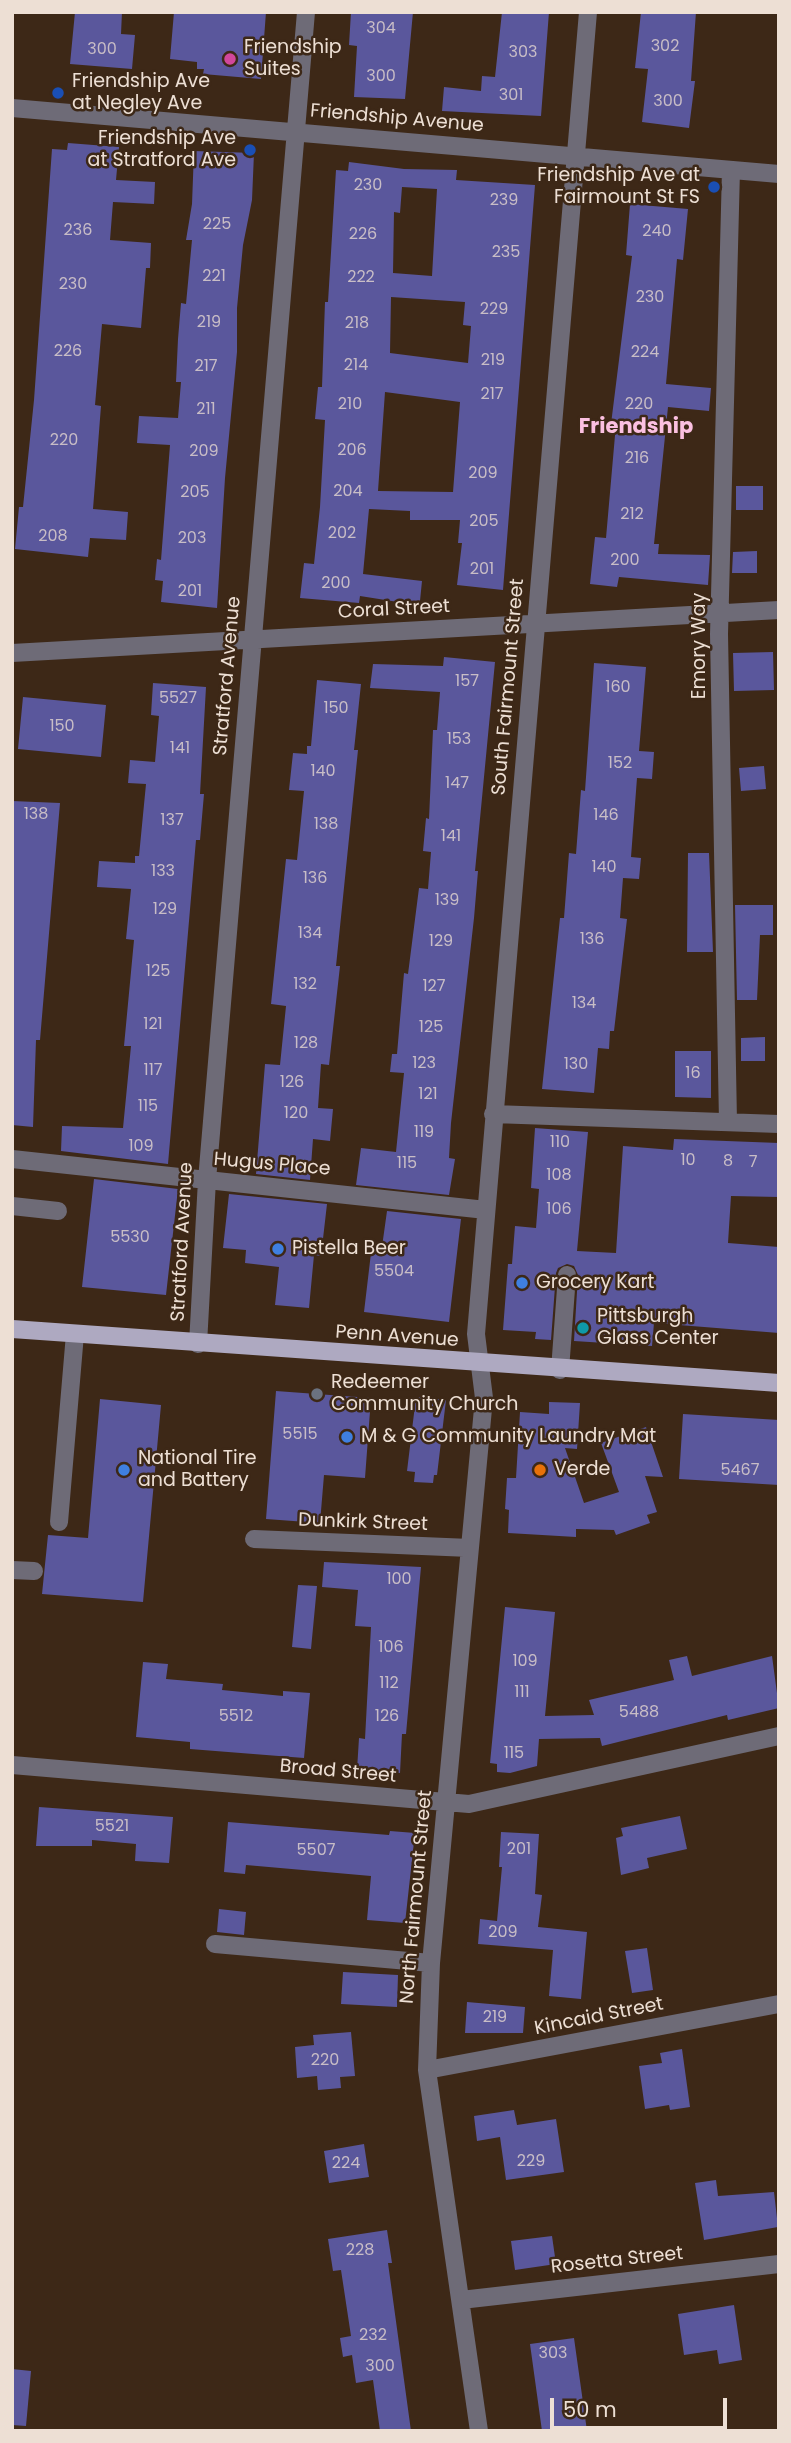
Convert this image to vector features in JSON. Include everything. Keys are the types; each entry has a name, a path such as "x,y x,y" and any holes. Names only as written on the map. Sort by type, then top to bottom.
{"main road":[{"name":"Penn Avenue","path":"12,1329 480,1365 779,1383"}],"street":[{"name":"Stratford Avenue","path":"198,1344 207,1180 306,12"},
{"name":"South Fairmount Street","path":"480,1365 476,1334 485,1210 588,12"},
{"name":"Friendship Avenue","path":"12,108 779,174"},
{"name":"Emory Way","path":"728,1122 721,613 731,170"},
{"name":"Coral Street","path":"12,653 779,610"},
{"path":"494,1114 779,1124"},
{"name":"Hugus Place","path":"12,1159 485,1210"},
{"path":"12,1206 58,1211"},
{"path":"560,1370 567,1275"},
{"path":"59,1522 75,1335"},
{"name":"North Fairmount Street","path":"480,1365 484,1398 431,1963 427,2070 480,2431"},
{"name":"Dunkirk Street","path":"254,1539 470,1548"},
{"path":"12,1570 34,1571"},
{"name":"Broad Street","path":"12,1765 446,1802 481,1802 779,1736"},
{"path":"215,1944 431,1963"},
{"name":"Kincaid Street","path":"427,2070 779,2004"},
{"name":"Rosetta Street","path":"461,2300 779,2264"}],"building":[{"path":"75,12 122,12 121,34 135,35 132,69 70,64"},
{"path":"174,12 266,12 261,79 203,74 204,69 197,69 197,62 170,59"},
{"path":"351,12 413,12 405,99 354,97 357,46 349,45"},
{"path":"502,12 549,12 541,116 442,111 444,87 481,91 482,76 495,77"},
{"path":"641,12 696,12 691,81 695,81 689,128 642,122 648,69 635,68"},
{"path":"68,143 119,147 116,180 155,182 154,204 113,202 110,240 151,243 150,268 146,268 141,328 102,324 95,405 101,406 93,509 128,512 126,540 90,538 88,557 15,549 19,507 23,507 34,400 52,149 67,150"},
{"path":"194,151 254,153 252,200 243,245 237,308 237,352 225,478 217,608 161,602 163,581 155,580 157,559 161,560 170,445 137,443 139,416 178,418 181,382 176,382 178,339 181,303 186,304 192,240 186,240 192,204"},
{"path":"349,162 404,169 457,170 456,180 535,185 503,590 457,585 462,543 458,543 460,520 410,520 410,511 369,509 363,574 422,581 420,601 398,602 360,596 359,603 300,598 304,563 314,564 320,507 325,420 315,419 318,387 322,387 325,302 328,302 336,170 348,171","holes":["402,187 437,189 432,276 393,273 394,212 400,213","391,297 465,302 463,325 471,326 468,363 390,353","385,392 460,402 453,492 378,491"]},
{"path":"630,204 688,209 683,260 677,259 666,384 711,388 709,411 668,407 654,544 659,544 658,554 710,555 708,585 619,577 617,587 590,584 595,537 606,538 616,424 611,424 632,256 626,255"},
{"path":"736,486 763,486 763,510 736,510"},
{"path":"757,551 757,573 732,573 733,552"},
{"path":"773,652 774,690 734,691 733,653"},
{"path":"444,657 495,662 475,871 478,871 474,918 451,1123 449,1158 455,1159 449,1195 356,1185 361,1148 396,1152 404,1073 390,1072 392,1054 397,1054 404,973 408,974 419,888 428,889 431,852 423,851 426,818 429,819 433,730 437,730 440,692 370,688 373,664 443,666"},
{"path":"594,663 646,667 639,751 654,752 652,779 637,778 631,857 641,858 639,879 623,878 620,918 627,919 614,1031 610,1031 609,1049 598,1048 594,1093 542,1089 560,918 564,918 569,853 576,854 581,790 585,791"},
{"path":"317,680 361,684 354,750 358,750 336,966 340,966 329,1065 321,1064 318,1108 333,1109 330,1141 313,1139 310,1180 256,1174 265,1064 280,1065 286,1006 271,1004 286,859 297,860 304,791 289,790 293,753 307,754 307,746 311,746"},
{"path":"153,683 206,687 200,794 204,794 200,840 196,840 168,1164 61,1151 62,1126 123,1128 131,1046 124,1046 134,940 126,939 131,889 97,887 99,861 135,863 135,856 139,856 146,784 128,783 130,760 155,762 159,716 151,715"},
{"path":"23,697 106,705 101,757 18,749"},
{"path":"764,766 766,789 741,791 739,768"},
{"path":"12,801 60,803 40,1040 36,1040 33,1127 12,1125"},
{"path":"688,853 709,853 713,952 687,952"},
{"path":"735,905 773,905 773,935 760,935 757,1000 737,1000"},
{"path":"765,1037 765,1061 741,1061 741,1038"},
{"path":"675,1051 711,1051 711,1098 675,1097"},
{"path":"535,1128 588,1132 577,1251 616,1253 623,1146 673,1150 674,1139 779,1143 779,1197 731,1196 728,1243 779,1247 779,1333 654,1323 652,1346 574,1341 578,1275 574,1266 567,1264 558,1268 556,1273 551,1340 535,1339 536,1332 503,1330 508,1264 512,1264 515,1226 536,1228 539,1189 531,1188"},
{"path":"94,1179 178,1189 166,1295 82,1287"},
{"name":"Pistella Beer","path":"229,1194 327,1204 321,1256 314,1255 309,1308 275,1305 279,1267 245,1263 246,1250 223,1248"},
{"path":"387,1211 461,1219 449,1322 364,1312 371,1253 381,1254"},
{"path":"276,1391 371,1398 365,1478 324,1475 320,1523 266,1519"},
{"path":"416,1397 446,1400 437,1475 434,1475 433,1483 414,1482 415,1472 407,1471"},
{"name":"National Tire and Battery","path":"100,1399 161,1405 143,1602 42,1594 48,1535 88,1538"},
{"name":"Verde","path":"549,1402 580,1403 577,1449 565,1448 584,1503 619,1492 601,1443 646,1427 663,1477 645,1476 657,1512 647,1515 650,1523 616,1535 614,1530 576,1529 576,1537 508,1533 509,1510 505,1509 507,1478 516,1478 520,1412 549,1414"},
{"path":"683,1414 779,1420 779,1485 679,1479"},
{"path":"324,1562 421,1567 400,1773 357,1770 359,1738 365,1739 371,1627 355,1626 358,1590 322,1587"},
{"path":"298,1585 317,1586 311,1649 292,1647"},
{"path":"505,1607 555,1612 545,1716 594,1715 589,1700 674,1680 669,1660 687,1656 692,1676 772,1656 779,1708 728,1720 727,1715 602,1746 600,1738 539,1739 537,1766 510,1773 497,1772 497,1764 490,1763"},
{"path":"143,1662 168,1664 166,1679 223,1684 222,1690 283,1696 283,1691 310,1693 304,1758 190,1749 190,1742 136,1737"},
{"path":"39,1807 173,1817 169,1863 135,1861 136,1844 92,1840 92,1846 36,1846"},
{"path":"680,1816 687,1849 647,1858 649,1868 621,1875 616,1838 623,1836 621,1828"},
{"path":"228,1822 389,1835 390,1831 415,1833 405,1923 367,1920 371,1876 246,1865 245,1874 224,1872"},
{"path":"501,1832 539,1834 535,1894 542,1895 538,1927 587,1932 581,1999 549,1996 553,1950 478,1944 480,1919 497,1921 502,1867 499,1867"},
{"path":"219,1909 246,1912 244,1935 217,1932"},
{"path":"647,1948 653,1990 632,1993 625,1951"},
{"path":"343,1972 398,1975 397,2007 341,2004"},
{"path":"467,2002 525,2007 523,2033 465,2033"},
{"path":"351,2032 355,2076 340,2077 341,2088 318,2090 317,2076 297,2078 295,2047 314,2045 313,2035"},
{"path":"682,2049 690,2107 670,2110 669,2105 645,2109 639,2066 662,2063 660,2053"},
{"path":"514,2110 517,2125 556,2119 564,2172 506,2180 500,2137 477,2141 474,2116"},
{"path":"364,2144 369,2177 329,2183 324,2151"},
{"path":"716,2180 718,2196 774,2192 778,2227 704,2240 695,2183"},
{"path":"387,2230 392,2263 388,2263 411,2431 380,2431 373,2380 356,2383 352,2355 343,2357 340,2338 351,2336 341,2270 333,2271 328,2239"},
{"path":"552,2236 556,2264 515,2270 511,2241"},
{"path":"734,2305 742,2360 719,2364 717,2350 684,2355 678,2314"},
{"path":"574,2338 587,2431 542,2431 530,2344"},
{"path":"12,2369 31,2371 26,2426 12,2425"}],"place":[{"name":"Friendship Suites","path":"230,59"},
{"name":"Friendship Ave at Negley Ave","path":"58,93"},
{"name":"Friendship Ave at Stratford Ave","path":"250,150"},
{"name":"Friendship Ave at Fairmount St FS","path":"714,187"},
{"name":"Pistella Beer","path":"278,1249"},
{"name":"Grocery Kart","path":"522,1283"},
{"name":"Pittsburgh Glass Center","path":"583,1328"},
{"name":"Redeemer Community Church","path":"317,1394"},
{"name":"M & G Community Laundry Mat","path":"347,1437"},
{"name":"National Tire and Battery","path":"124,1470"},
{"name":"Verde","path":"540,1470"}],"district":[{"name":"Friendship","path":"636,428"}]}
